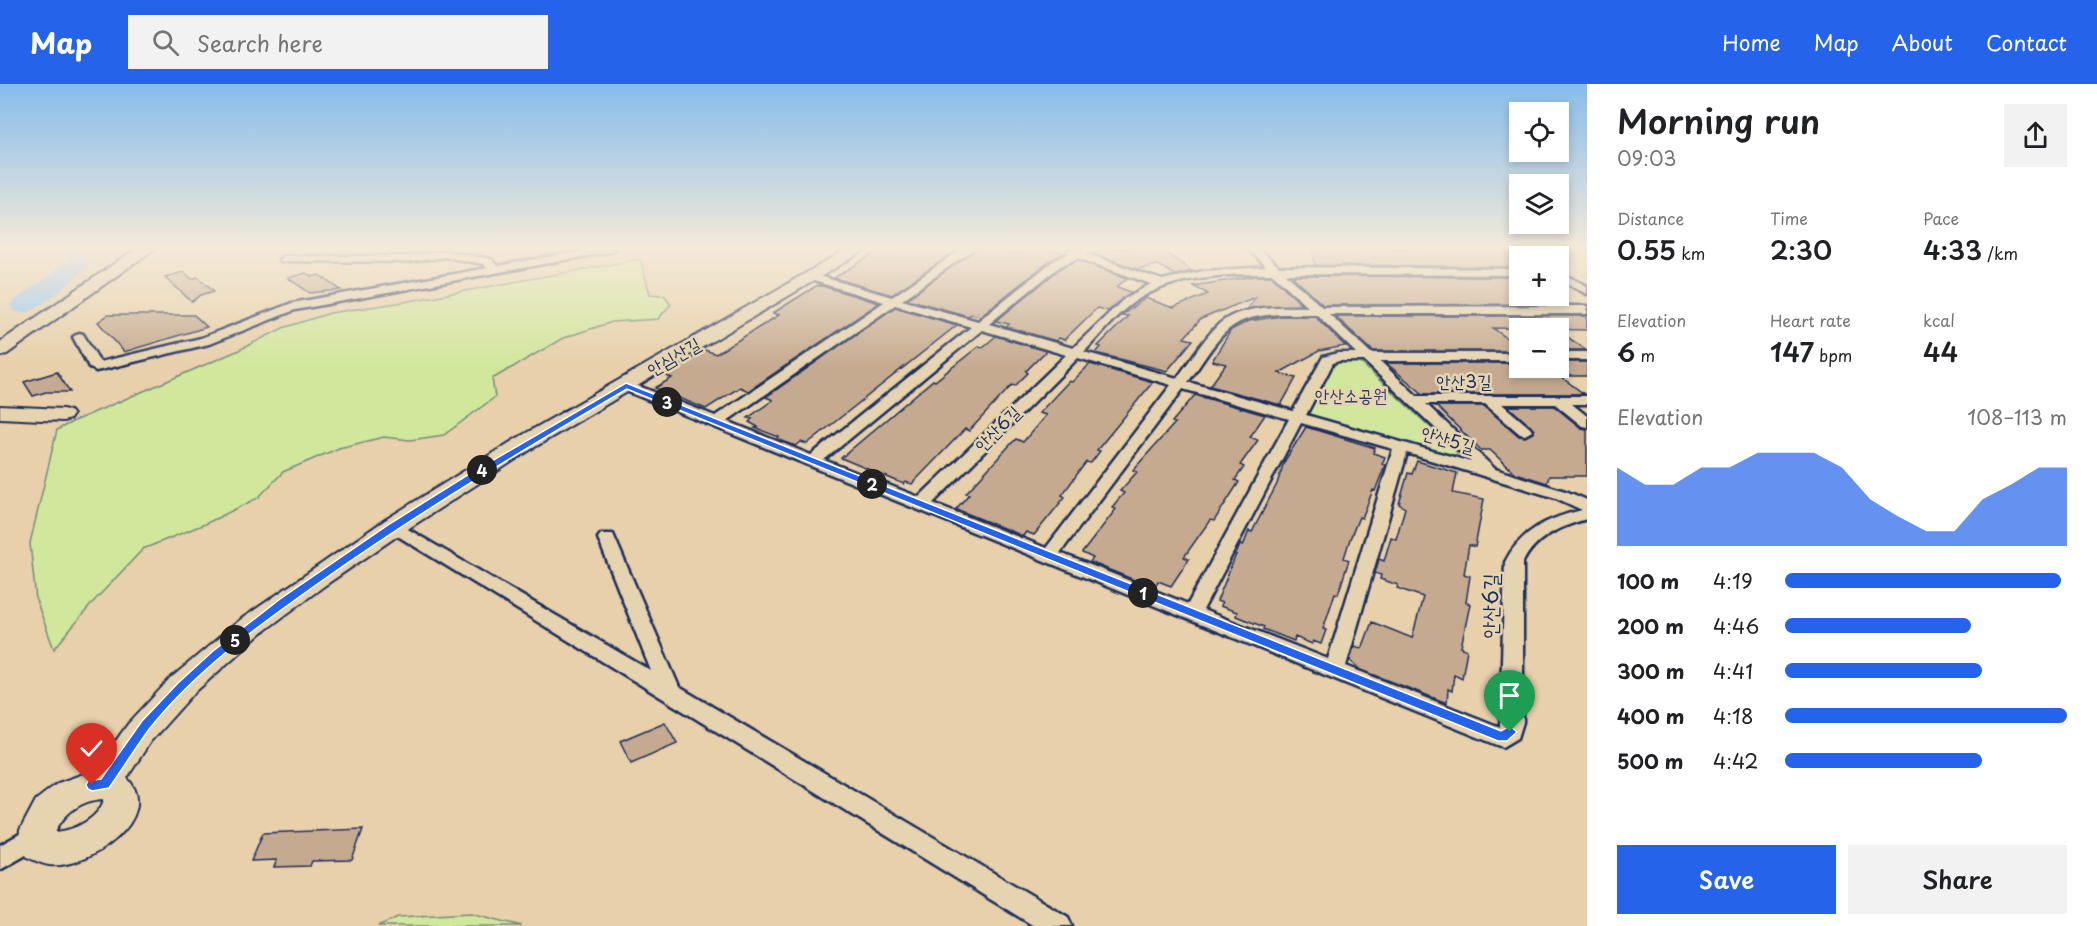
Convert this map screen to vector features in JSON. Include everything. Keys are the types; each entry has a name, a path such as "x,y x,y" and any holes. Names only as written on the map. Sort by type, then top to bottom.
{"street":[{"path":"0,350 89,288"},
{"path":"79,337 96,367 205,341 292,307 394,288"},
{"name":"안심산길","path":"105,784 146,724 200,669 284,602 394,525 522,445 792,288"},
{"name":"안산5길","path":"850,288 1491,473 1562,495 1587,506"},
{"path":"716,422 912,288"},
{"path":"813,460 1026,288"},
{"path":"1074,353 1128,301 1151,288"},
{"name":"안산3길","path":"1294,288 1491,473"},
{"path":"1049,556 1222,328 1231,321 1269,312 1587,310"},
{"name":"안산6길","path":"922,504 1074,353"},
{"path":"1569,356 1587,356"},
{"path":"1192,613 1328,360 1335,357 1367,357"},
{"name":"안산3길","path":"1367,357 1509,357"},
{"name":"안산6길","path":"626,386 1503,738 1510,732 1512,722 1514,562 1518,550 1535,534 1558,523 1587,514"},
{"name":"안산3길","path":"1413,400 1587,400"},
{"path":"1489,400 1525,431"},
{"path":"1558,400 1587,423"},
{"path":"0,412 63,415"},
{"path":"1335,670 1401,447"},
{"path":"394,525 1059,926"},
{"path":"607,538 670,692"},
{"path":"105,784 114,786 120,792 122,800 116,815 101,831 74,846 59,849 48,848 40,843 36,836 38,826 53,805 79,789 105,784"},
{"path":"0,858 36,836"}],"green space":[{"path":"479,288 648,288 650,294 664,295 671,304 658,319 612,322 563,338 492,379 495,397 444,435 410,440 384,437 339,448 283,472 258,498 207,523 143,549 94,601 54,649 36,600 30,543 57,430 237,351 283,328 330,313"},
{"name":"안산소공원","path":"1353,360 1362,364 1458,453 1451,457 1316,419 1308,412 1332,362"},
{"path":"471,913 522,926 378,926 398,917"}],"building":[{"path":"177,288 211,288 214,291 201,295 192,302"},
{"path":"303,288 341,290 310,293"},
{"path":"812,288 830,288 879,303 748,391 740,387 706,409 655,388 672,378 664,375 705,350 716,354 779,315 773,313"},
{"path":"869,288 902,288 892,295"},
{"path":"922,288 1015,288 980,316 971,314 968,316 907,299"},
{"path":"1036,288 1121,288 1131,292 1108,311 1097,308 1064,340 1059,338 1056,341 1007,327 1009,324 996,321"},
{"path":"1197,288 1285,288 1302,305 1247,309 1255,297 1201,319 1184,338 1193,340 1167,371 1096,353 1101,347 1098,346 1128,316 1122,315 1146,298 1173,308 1208,294"},
{"path":"1305,288 1509,288 1509,304 1323,305"},
{"path":"895,307 957,325 807,444 801,442 796,446 777,439 779,437 755,428 758,427 749,422 752,419 748,418 773,400 766,397"},
{"path":"108,315 194,315 207,327 124,352 98,322"},
{"path":"1282,316 1315,316 1345,346 1319,351 1279,373 1296,378 1281,405 1210,386 1226,364 1212,361 1231,330 1249,321"},
{"path":"1335,316 1587,316 1587,330 1569,330 1569,318 1509,318 1509,328 1493,328 1509,340 1509,351 1373,351"},
{"path":"996,336 1046,351 1015,386 1012,385 969,431 965,429 912,484 906,482 904,484 841,458 933,380 935,381 979,346 983,347"},
{"path":"1569,338 1587,350 1569,350"},
{"path":"1569,362 1587,362 1587,376 1569,376"},
{"path":"1386,363 1509,363 1509,378 1563,378 1584,394 1423,394"},
{"path":"1090,364 1153,382 1097,450 1100,451 1091,463 1086,462 1062,495 1065,497 1034,535 1026,532 1023,536 956,509 969,494 966,493 1010,445 1016,439 1023,442 1046,415 1039,413 1069,381 1072,382"},
{"path":"57,372 70,392 46,392 33,396 24,382"},
{"path":"1195,395 1265,415 1250,437 1258,440 1240,465 1244,467 1235,480 1239,482 1214,521 1210,520 1184,557 1189,559 1171,586 1158,581 1154,588 1090,562 1093,558 1082,553 1116,509 1112,507 1124,493 1120,491 1137,472 1133,470 1175,423 1172,422"},
{"path":"1436,406 1484,406 1519,436 1525,437 1534,430 1508,406 1554,406 1581,428 1587,429 1587,476 1549,476 1547,483 1515,473 1490,450 1481,450"},
{"path":"1306,427 1375,448 1373,453 1385,457 1382,464 1385,465 1375,491 1373,490 1362,518 1359,517 1350,539 1344,558 1349,560 1323,629 1326,630 1321,644 1313,641 1312,644 1295,637 1294,641 1263,629 1264,627 1236,616 1237,612 1220,606 1222,603 1217,601 1240,545 1243,546 1249,531 1252,532 1277,484 1284,462"},
{"path":"1417,461 1457,473 1453,493 1484,499 1475,547 1469,545 1464,574 1470,576 1466,602 1470,604 1461,647 1467,650 1462,678 1454,674 1452,691 1448,689 1447,703 1359,669 1350,660 1354,646 1361,648 1363,646 1372,622 1412,638 1423,597 1397,588 1398,585 1380,579 1381,575 1375,573 1379,559 1384,561 1391,537 1396,539 1405,508 1399,504 1408,473 1412,474"},
{"path":"665,722 677,743 631,763 620,741"},
{"path":"363,829 352,860 312,861 310,866 274,867 277,860 251,861 263,833"}],"waterway":[{"path":"22,306 47,288"}],"route":[{"path":"92,785 105,784 129,746 165,703 200,669 250,627 394,525 522,445 626,386 1503,738 1510,732"}]}
